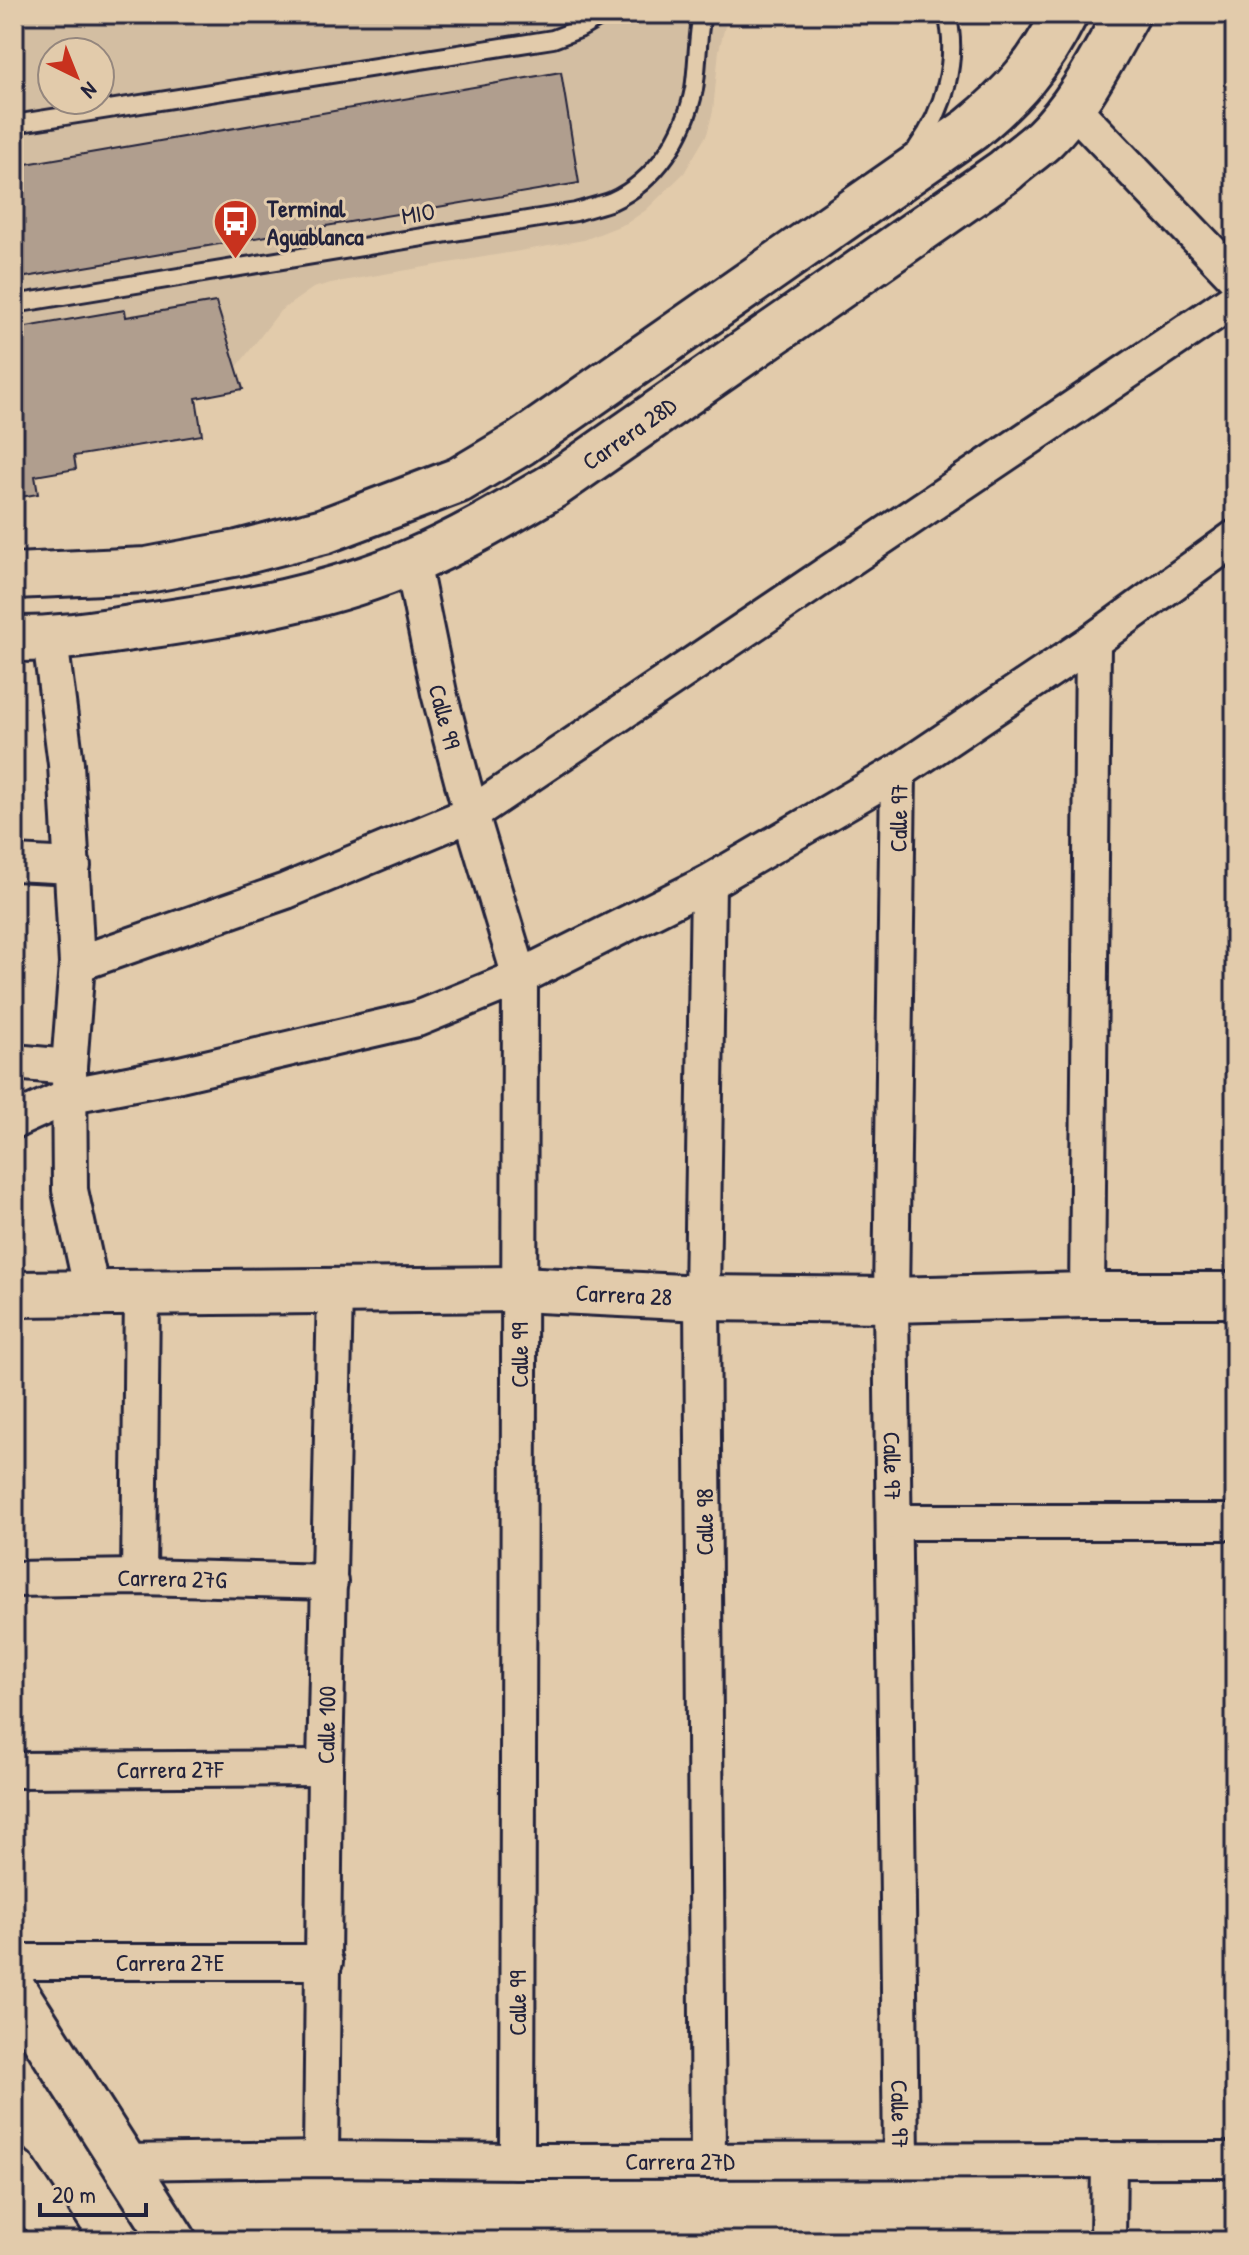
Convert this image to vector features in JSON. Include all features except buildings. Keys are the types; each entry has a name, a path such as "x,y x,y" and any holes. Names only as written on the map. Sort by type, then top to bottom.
{"street":[{"path":"14,576 147,570 238,553 324,531 459,480 521,443 971,129 1006,101 1048,49 1065,14"},
{"name":"Carrera 28D","path":"32,640 251,610 341,587 412,562 485,526 553,486 1005,171 1044,139 1072,107 1127,14"},
{"path":"1072,107 1235,277"},
{"path":"77,964 286,891 471,814 1235,299"},
{"path":"14,1062 70,1081 180,1074 417,1019 520,977 708,883 898,772 1093,641 1235,538"},
{"name":"Calle 99","path":"412,562 439,693 471,814 520,977 517,2161"},
{"path":"32,640 66,764 77,964 70,1081 70,1190 92,1292"},
{"path":"1087,1295 1093,641"},
{"name":"Calle 97","path":"898,772 891,1300 901,2161"},
{"path":"14,863 73,866"},
{"name":"Calle 98","path":"708,883 702,1298 708,2161"},
{"path":"14,1121 70,1081"},
{"name":"Carrera 28","path":"14,1294 519,1289 702,1298 891,1300 1235,1295"},
{"name":"Calle 100","path":"321,2159 335,1290"},
{"path":"139,1577 142,1293"},
{"path":"894,1522 1235,1522"},
{"name":"Carrera 27G","path":"14,1579 139,1577 330,1582"},
{"name":"Carrera 27F","path":"14,1770 325,1768"},
{"name":"Carrera 27E","path":"14,1962 325,1962"},
{"path":"14,1990 174,2241"},
{"name":"Carrera 27D","path":"124,2162 321,2159 1235,2160"},
{"path":"1108,2241 1109,2160"},
{"path":"17,2182 60,2241"}],"lane":[{"path":"14,124 553,39 579,29 604,14"},
{"name":"MIO","path":"14,304 576,212 612,201 635,187 659,165 684,125 694,89 702,14"},
{"path":"892,182 926,136 941,104 951,68 952,34 947,14"}],"shaded area":[{"name":"Terminal Aguablanca","path":"14,14 728,14 719,50 713,111 707,134 684,173 646,210 627,223 584,240 313,288 280,311 237,367 243,389 197,398 202,435 75,456 76,469 35,476 14,498"}],"place":[{"name":"Terminal Aguablanca","path":"236,261"}]}
